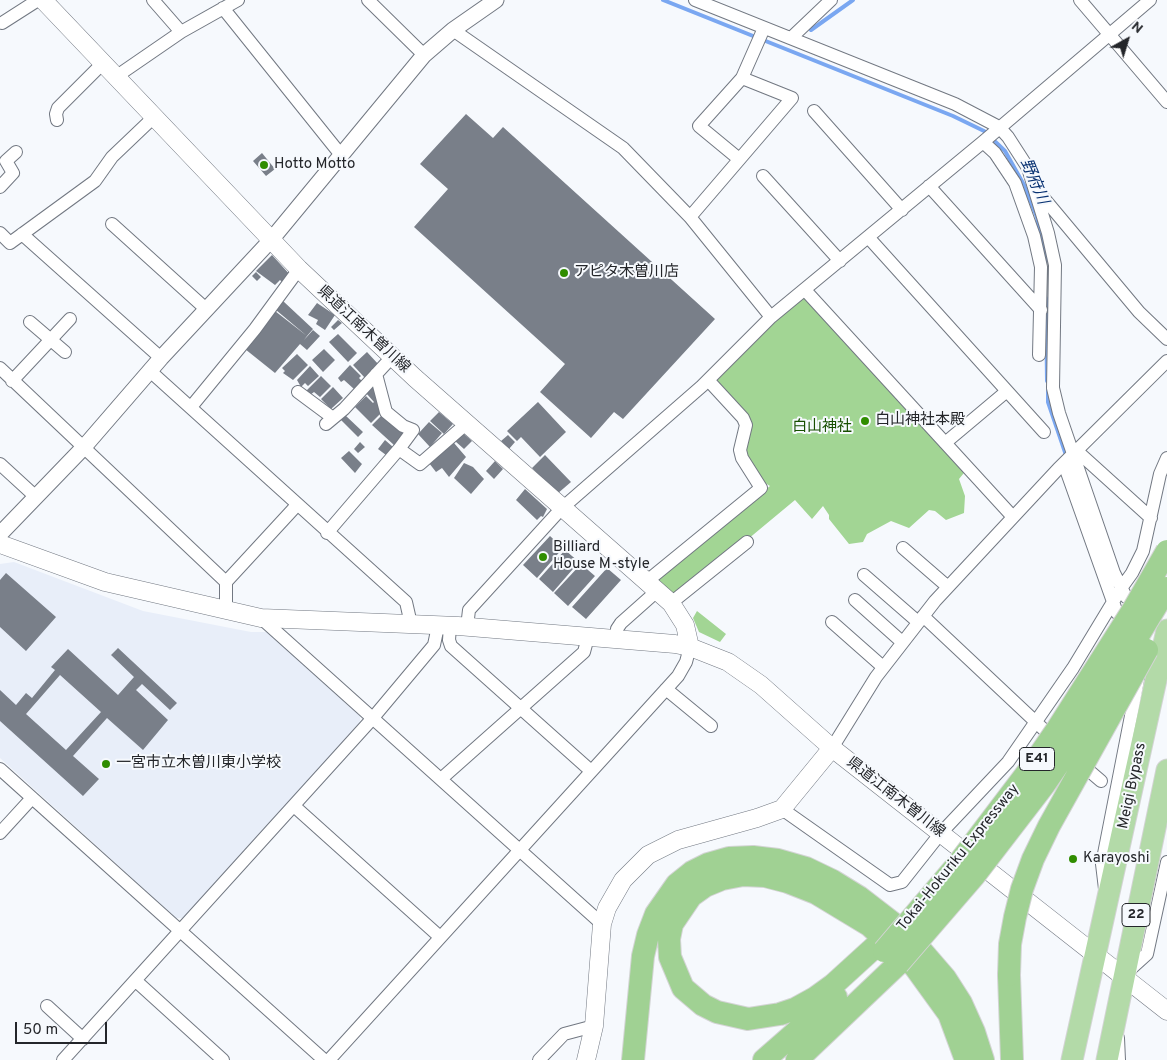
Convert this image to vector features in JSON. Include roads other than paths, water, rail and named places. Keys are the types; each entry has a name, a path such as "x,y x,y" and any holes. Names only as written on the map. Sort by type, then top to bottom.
{"highway":[{"name":"Tokai-Hokuriku Expressway","path":"797,1060 958,864 1026,773 1058,728 1106,653 1167,551"},
{"name":"Tokai-Hokuriku Expressway","path":"764,1060 974,876 1044,785 1080,731 1167,588"},
{"path":"1012,1060 1009,975 1010,944 1022,889 1033,859 1049,826 1167,614"},
{"name":"Meigi Bypass","path":"1072,1060 1167,630"},
{"name":"Meigi Bypass","path":"1107,1060 1122,977 1163,801 1167,770"},
{"path":"632,1060 643,956 656,914 677,884 692,872 708,864 729,858 753,857 778,860 806,868 833,881 860,897 906,934 946,978 961,1003 974,1032 983,1060"},
{"path":"886,953 808,1002 780,1014 748,1019 717,1012 702,1005 687,992 675,975 670,957 669,939 672,924 690,896 705,886 722,879 743,875 765,876 807,889 842,907 869,925 916,967 949,1014 966,1060"}],"main road":[{"name":"県道江南木曽川線","path":"43,0 299,269 466,424 561,509 671,603 684,625 690,647"},
{"name":"県道江南木曽川線","path":"0,544 105,582 261,618 411,624 617,639 690,647 728,662 761,685 832,748 940,834 1167,1011"},
{"path":"586,1060 594,1026 602,924 614,894 635,867 648,856 678,840 756,818 782,808 832,748"}],"street":[{"path":"2,23 38,0"},
{"path":"153,0 177,28"},
{"path":"117,76 177,28 238,0"},
{"path":"368,0 424,55"},
{"path":"0,534 84,447 161,358 271,240 424,55 453,30 496,0"},
{"path":"695,0 761,36 791,38 955,104 990,135 995,153 1007,169 1024,205 1041,267 1039,355"},
{"path":"791,38 831,0"},
{"path":"1080,0 1167,102"},
{"path":"63,1060 182,931 372,719 434,645 561,509 708,380 771,317 902,210 1150,0"},
{"path":"223,8 341,155"},
{"path":"177,9 177,28"},
{"path":"453,30 623,148 690,217 771,317"},
{"path":"739,158 699,126 742,78 761,36"},
{"path":"57,120 58,108 104,62"},
{"path":"690,217 792,98 742,78"},
{"path":"814,111 902,210"},
{"path":"0,234 10,244 95,181 112,157 155,116"},
{"path":"990,135 1008,137 1028,168 1048,233 1054,265 1053,388 1071,459 1115,607"},
{"path":"0,187 13,173 6,161 16,152"},
{"path":"763,176 840,261"},
{"path":"929,186 1041,310"},
{"path":"1034,186 1139,312 1167,339"},
{"path":"112,224 206,309"},
{"path":"22,234 161,358"},
{"path":"868,237 1044,432"},
{"path":"191,408 255,329 299,269"},
{"path":"805,290 1013,517"},
{"path":"12,381 70,319"},
{"path":"30,322 65,352"},
{"path":"298,392 329,421 392,357"},
{"path":"832,748 883,667 920,619 1013,517 1167,361"},
{"path":"0,368 226,582"},
{"path":"150,371 406,602 411,624"},
{"path":"328,533 413,430 404,426 386,412 376,374"},
{"path":"617,639 617,629 651,587 761,488 742,458 740,450 746,425 743,418 708,380"},
{"path":"945,443 1007,391"},
{"path":"399,449 420,464 466,424"},
{"path":"782,808 890,885 902,882 940,834 1008,762 1115,607 1143,551 1160,474 1167,458"},
{"path":"1071,459 1150,518"},
{"path":"1071,459 1114,574 1124,592"},
{"path":"0,464 36,497"},
{"path":"226,611 226,582 297,505"},
{"path":"671,603 747,542"},
{"path":"903,548 948,587"},
{"path":"1107,906 1102,864 1134,698 1167,558"},
{"path":"1132,573 1145,576"},
{"path":"864,575 920,619 1101,781"},
{"path":"855,600 902,642"},
{"path":"261,618 602,924"},
{"path":"832,622 883,667"},
{"path":"452,627 449,640 451,646 591,771"},
{"path":"441,779 584,652 588,637"},
{"path":"329,1060 666,689 682,669 690,647"},
{"path":"666,689 711,726"},
{"path":"0,769 324,1060"},
{"path":"0,833 32,798"},
{"path":"294,806 440,937"},
{"path":"1122,977 1147,954 1164,895 1167,862"},
{"path":"136,981 223,1060"},
{"path":"47,1006 83,1038"},
{"path":"1116,1013 1119,1060"},
{"path":"539,1060 564,1034 594,1026"}],"waterway":[{"name":"野府川","path":"663,0 953,116 984,131 1005,151 1024,185 1037,217 1046,261"},
{"path":"811,30 853,0"},
{"name":"野府川","path":"1046,298 1047,381"},
{"name":"野府川","path":"1048,390 1048,402 1067,458"}],"place":[{"name":"Hotto Motto","path":"264,165"},
{"name":"アピタ木曽川店","path":"564,273"},
{"name":"白山神社本殿","path":"865,421"},
{"name":"Billiard House M-style","path":"543,557"},
{"name":"一宮市立木曽川東小学校","path":"106,764"},
{"name":"Karayoshi","path":"1073,859"}],"park label":[{"name":"白山神社","path":"822,428"}]}
